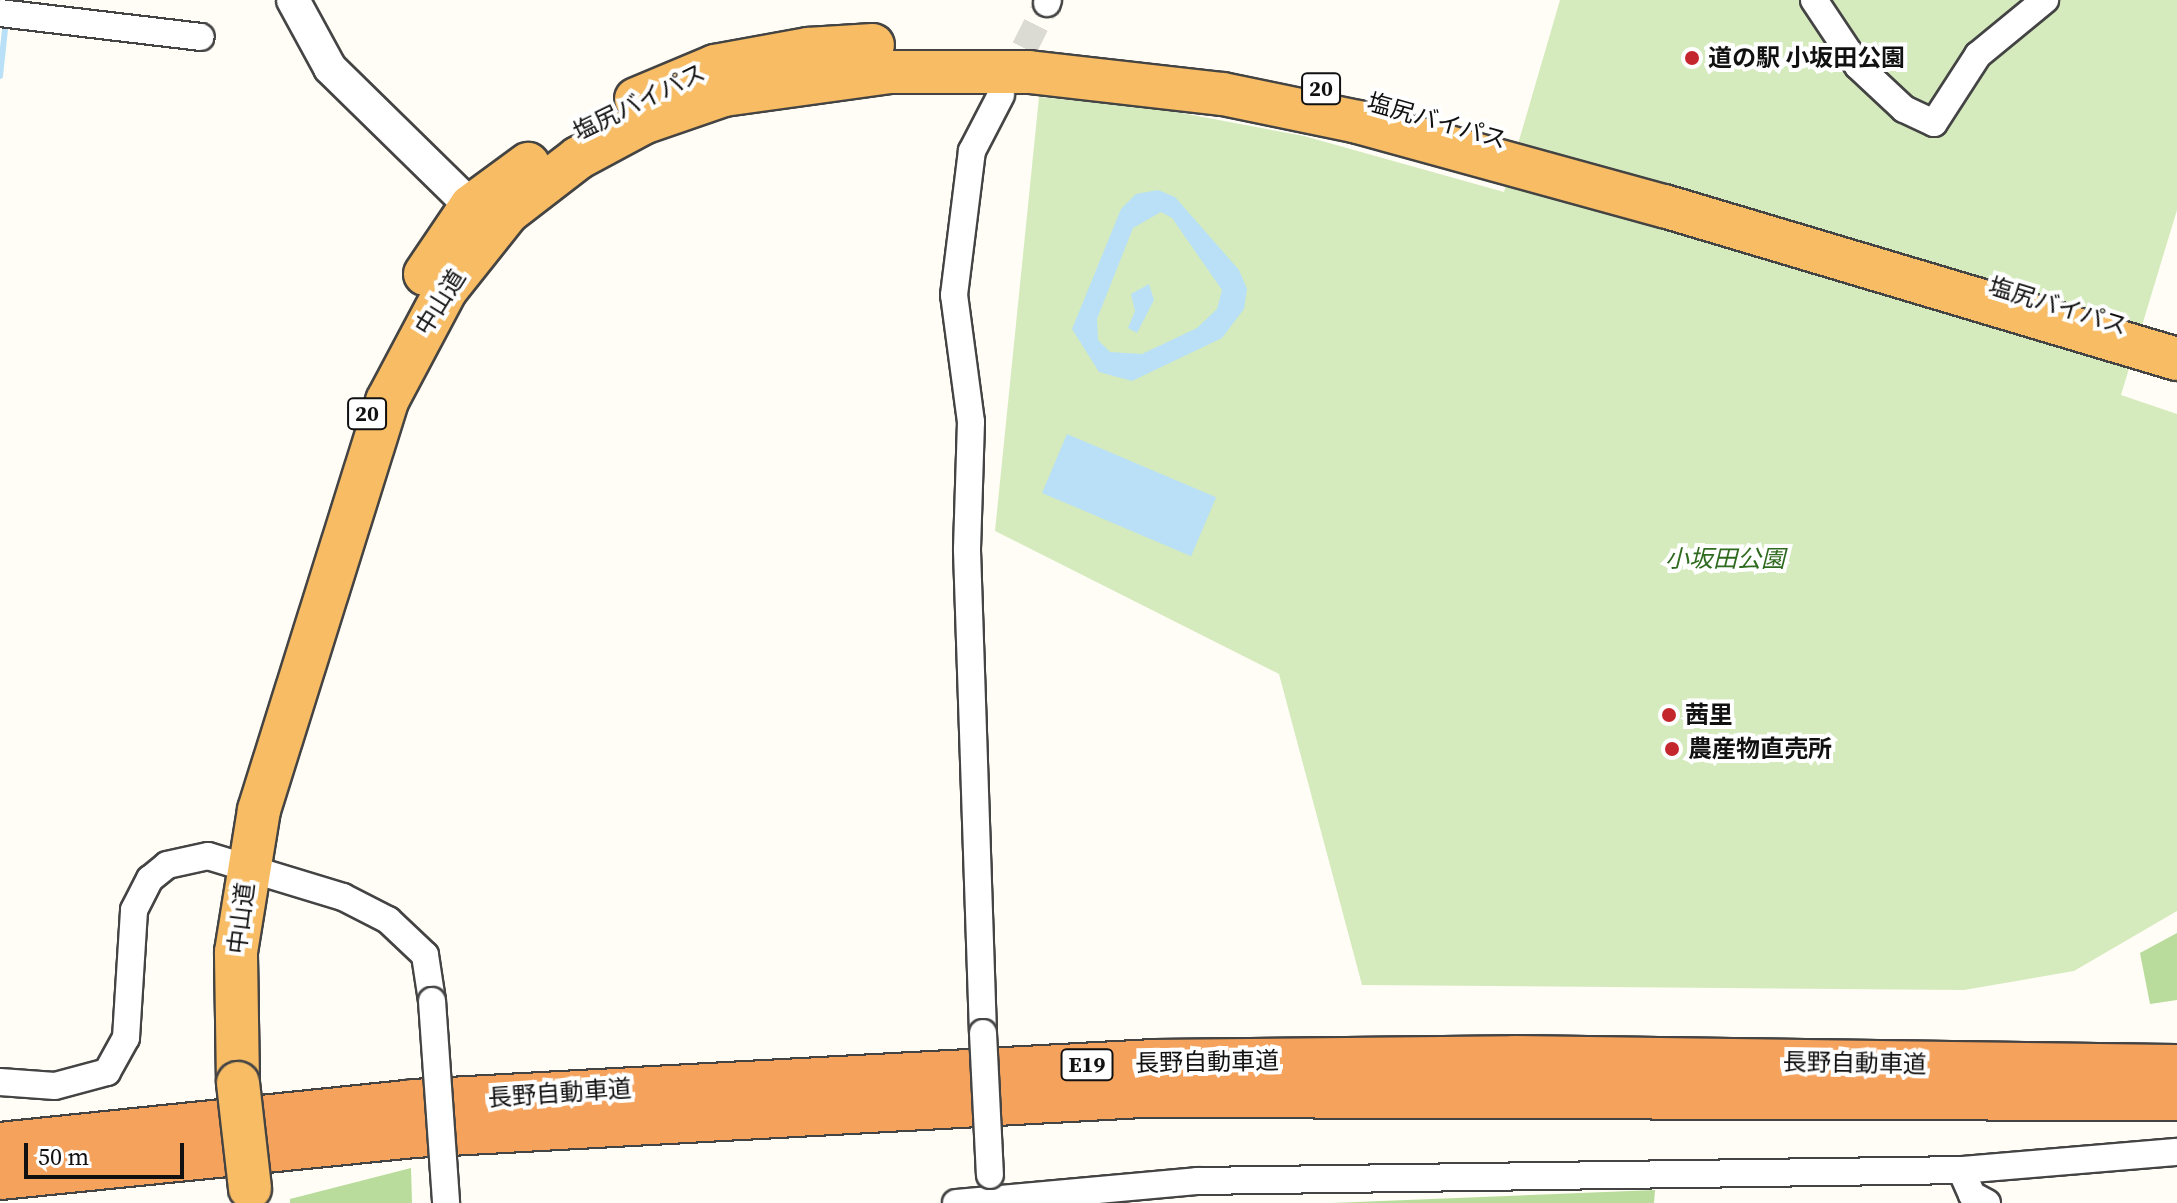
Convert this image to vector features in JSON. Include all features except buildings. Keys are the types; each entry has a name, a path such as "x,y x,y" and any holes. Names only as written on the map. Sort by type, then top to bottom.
{"highway":[{"name":"塩尻バイパス","path":"483,217 575,131 715,66 808,49 873,45 1092,49 1338,92 2117,323 2177,349"},
{"name":"塩尻バイパス","path":"483,217 578,158 643,123 724,95 890,72 1092,77 1223,94 1358,122 1664,206 2177,359"},
{"name":"中山道","path":"251,1195 238,1083 235,965 248,866 379,372 410,299 483,217"},
{"name":"長野自動車道","path":"0,1145 413,1102 1154,1062 1514,1058 2177,1067"},
{"name":"長野自動車道","path":"0,1177 413,1135 1142,1095 2177,1098"}],"street":[{"path":"293,0 330,68 483,217"},
{"path":"1814,0 1858,66 1904,109 1934,123 1978,55 2045,0"},
{"path":"10,14 201,37"},
{"path":"988,1187 967,549 971,422 954,295 972,151 1001,95"},
{"path":"0,1082 55,1086 107,1072 126,1038 134,910 150,879 167,865 208,856 248,866 343,897 388,920 425,955 432,1001 446,1203"},
{"path":"956,1203 988,1187 1961,1170 2177,1152"},
{"path":"1961,1170 1972,1195 1987,1203"}],"green space":[{"name":"小坂田公園","path":"1560,0 2177,0 2177,210 2121,395 2177,414 2177,911 2074,971 1964,990 1362,985 1279,674 995,531 1039,97 1160,109 1304,136 1504,192"},
{"path":"2177,933 2177,1000 2150,1004 2140,953"},
{"path":"411,1168 412,1203 290,1203 290,1199"},
{"path":"1655,1190 1654,1203 1332,1203"}],"water":[{"path":"1158,190 1175,197 1239,270 1247,289 1244,309 1222,338 1132,381 1099,372 1072,329 1121,209 1136,194","holes":["1161,212 1172,218 1222,290 1217,309 1197,328 1142,354 1110,352 1098,340 1097,319 1133,228"]},
{"path":"1149,284 1154,300 1137,333 1128,328 1135,311 1131,294"},
{"path":"1067,434 1216,497 1191,556 1042,493"}],"waterway":[{"path":"0,76 6,20"}],"tunnel":[{"path":"1007,83 1047,3"}],"place":[{"name":"道の駅 小坂田公園","path":"1692,58"},
{"name":"茜里","path":"1669,715"},
{"name":"農産物直売所","path":"1672,749"}]}
